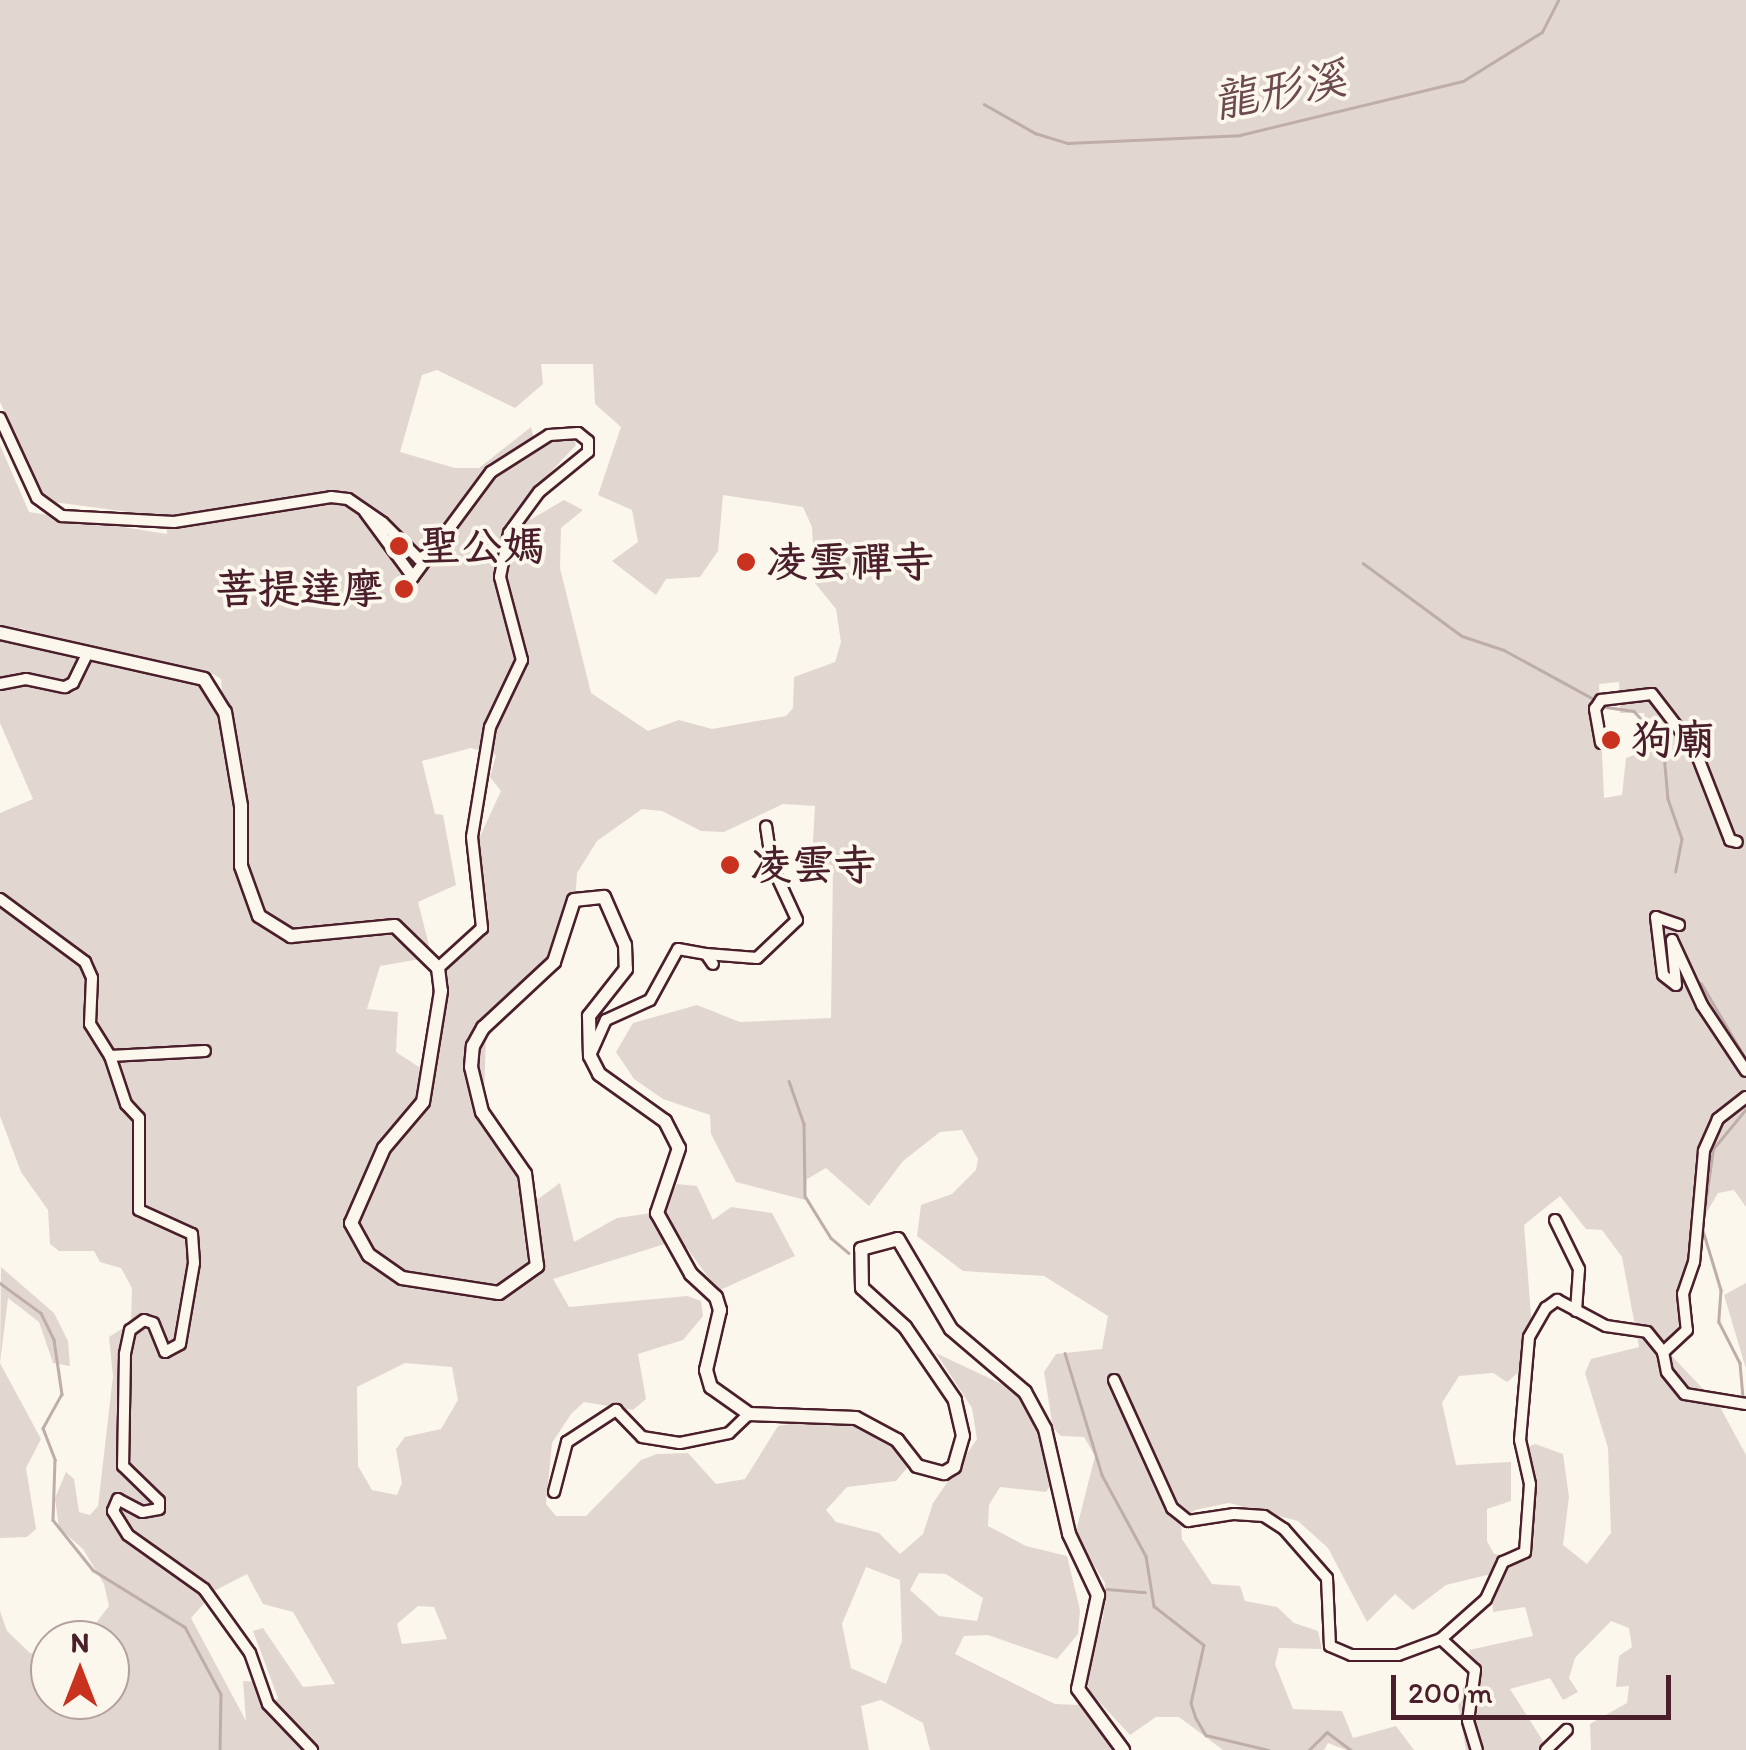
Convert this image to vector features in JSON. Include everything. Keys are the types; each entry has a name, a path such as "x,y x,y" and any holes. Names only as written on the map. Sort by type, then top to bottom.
{"street":[{"path":"0,418 37,498 62,516 174,522 331,497 365,512 418,559 428,554"},
{"path":"365,512 413,577 492,472 549,435 586,435 588,452 539,492 509,533 500,577 522,660 490,728 472,837 482,928 438,968"},
{"path":"0,634 179,672 216,690 241,806 241,866 259,916 272,929 290,936 395,926 438,968 441,991 423,1102 384,1148 351,1223 369,1255 402,1278 499,1293 537,1266 525,1174 478,1102 473,1046 483,1028 554,962 574,900 594,894 608,902 627,957 620,982 589,1016 590,1056 599,1074 673,1133 677,1163 657,1213 691,1274 716,1297 720,1310 706,1370 711,1388 750,1414 841,1413 888,1433 917,1466 944,1473 954,1467 963,1436 956,1400 904,1326 862,1288 861,1250 898,1240 951,1329 1025,1392 1046,1429 1069,1534 1098,1594 1078,1689 1123,1750"},
{"path":"0,684 26,679 65,687 88,654"},
{"path":"1601,744 1595,710 1601,700 1652,694 1695,750 1730,840 1738,842"},
{"path":"590,1056 606,1020 650,1000 678,950 709,959 758,958 796,920 772,866 766,826"},
{"path":"0,898 85,962 92,978 86,1013 110,1056 126,1104 139,1118 139,1210 192,1234 194,1264 176,1352 165,1352 153,1323 144,1320 130,1330 125,1354 123,1466 159,1500 158,1509 142,1512 118,1499 113,1511 128,1534 204,1589 250,1653 268,1704 312,1750"},
{"path":"1679,925 1656,917 1663,975 1676,985 1672,940 1702,1005 1746,1071"},
{"path":"110,1056 205,1051"},
{"path":"1663,1352 1687,1330 1683,1294 1694,1262 1704,1150 1718,1118 1746,1097"},
{"path":"1556,1220 1580,1269 1576,1311"},
{"path":"1114,1380 1124,1390 1123,1406 1172,1508 1188,1520 1264,1516 1327,1578 1330,1646 1351,1656 1398,1655 1441,1640 1486,1599 1502,1562 1525,1552 1530,1484 1520,1440 1529,1336 1556,1300 1606,1326 1647,1332 1663,1352 1667,1372 1685,1394 1706,1402 1741,1403"},
{"path":"554,1492 567,1442 616,1410 642,1437 680,1443 729,1433 750,1414"},
{"path":"1441,1640 1475,1670 1468,1721 1478,1750"},
{"path":"1546,1750 1566,1730"}],"shaded area":[{"path":"0,0 1746,0 1746,1207 1734,1190 1718,1193 1703,1219 1698,1262 1670,1354 1720,1407 1746,1455 1746,1750 1591,1750 1590,1724 1627,1703 1629,1686 1616,1687 1619,1656 1632,1647 1629,1628 1611,1621 1575,1658 1569,1678 1578,1692 1563,1700 1550,1678 1510,1689 1543,1741 1540,1750 1466,1750 1456,1694 1475,1678 1469,1650 1533,1636 1525,1607 1493,1612 1491,1574 1446,1585 1413,1610 1395,1594 1367,1622 1328,1548 1298,1521 1229,1503 1195,1510 1181,1521 1182,1539 1212,1584 1240,1586 1245,1601 1277,1607 1294,1623 1318,1631 1322,1649 1279,1648 1275,1664 1293,1709 1342,1711 1353,1738 1396,1726 1414,1750 1346,1750 1328,1743 1324,1750 1223,1750 1179,1717 1156,1717 1130,1735 1090,1692 1084,1671 1103,1618 1105,1583 1075,1535 1095,1456 1084,1437 1061,1436 1053,1428 1044,1372 1056,1354 1102,1349 1108,1316 1044,1276 963,1271 917,1236 921,1205 952,1194 976,1170 978,1159 962,1130 940,1132 903,1161 869,1206 826,1168 807,1179 805,1200 736,1182 711,1134 710,1115 663,1099 634,1079 616,1052 633,1023 697,1005 740,1022 831,1018 833,866 812,859 815,806 783,804 724,832 701,831 662,811 642,809 597,841 577,873 574,921 565,944 486,1032 484,1101 514,1151 534,1202 560,1183 574,1242 617,1218 659,1212 677,1184 697,1186 713,1220 731,1207 772,1213 795,1256 718,1291 687,1248 668,1243 553,1279 569,1307 687,1296 701,1301 703,1316 683,1340 638,1354 646,1399 633,1410 584,1402 571,1414 552,1443 546,1504 556,1516 586,1516 641,1460 657,1454 688,1453 716,1484 745,1479 778,1426 837,1416 880,1432 902,1453 907,1468 896,1481 847,1487 826,1510 836,1522 879,1533 900,1554 923,1534 933,1503 977,1439 972,1408 936,1353 1031,1398 1052,1483 1046,1492 1000,1487 989,1505 988,1526 1026,1546 1067,1556 1080,1610 1078,1634 1057,1659 988,1635 964,1636 955,1654 1055,1704 1079,1705 1113,1750 930,1750 923,1723 881,1700 861,1706 869,1750 0,1750 0,1611 7,1631 30,1653 30,1720 130,1720 130,1620 98,1620 109,1606 104,1584 83,1549 59,1528 55,1498 66,1472 74,1479 79,1512 90,1515 98,1506 113,1376 109,1337 131,1323 132,1288 121,1268 100,1262 94,1251 59,1251 50,1244 48,1210 21,1172 0,1116 0,813 33,799 0,723 0,445 29,512 167,534 166,517 46,501 0,402","holes":["541,364 593,364 595,404 621,427 598,495 632,510 638,542 612,561 656,595 666,579 700,577 718,551 723,495 803,507 812,527 815,583 836,609 841,642 835,662 794,677 793,708 786,716 712,729 679,720 648,731 591,693 560,568 561,528 583,510 564,500 530,520 536,488 576,445 570,427 537,450 531,427 479,468 455,468 400,452 422,375 437,370 515,408 543,384","21,628 109,656 211,673 221,679 223,708 193,676 122,669 12,640","1619,682 1620,713 1644,713 1652,748 1626,758 1622,795 1604,798 1599,684","471,748 496,755 490,777 501,791 476,845 481,929 438,979 428,1073 396,1052 398,1012 367,1009 380,966 432,957 418,902 456,885 443,815 435,814 422,761","1560,1196 1586,1229 1602,1230 1622,1257 1639,1347 1591,1359 1585,1373 1608,1448 1611,1533 1587,1564 1563,1545 1569,1497 1563,1454 1535,1444 1528,1447 1522,1546 1509,1556 1494,1554 1487,1541 1487,1509 1511,1501 1511,1462 1456,1465 1442,1403 1459,1376 1493,1373 1507,1382 1526,1366 1532,1327 1524,1225","405,1363 452,1367 458,1400 441,1429 405,1437 396,1449 402,1483 397,1495 372,1490 358,1466 357,1387","866,1567 900,1580 902,1641 886,1684 851,1668 842,1624","919,1573 946,1574 983,1598 977,1621 939,1616 910,1590","247,1574 263,1604 293,1612 335,1684 303,1687 263,1628 253,1631 278,1698 272,1704 261,1682 243,1681 246,1721 191,1618 216,1590","418,1606 434,1607 447,1639 402,1644 397,1624"]},
{"path":"1,1267 54,1313 68,1341 70,1366 53,1363 39,1322 8,1298 0,1363"},
{"path":"1746,1283 1746,1369 1724,1295"},
{"path":"0,1363 41,1439 26,1468 36,1529 27,1537 0,1538"}],"waterway":[{"name":"龍形溪","path":"984,104 1035,133 1067,143 1240,135 1463,81 1542,32 1558,0"},
{"path":"1363,563 1462,636 1504,650 1592,698"},
{"path":"1606,707 1634,711 1663,743 1668,799 1682,839 1676,871"},
{"path":"1701,983 1746,1059"},
{"path":"789,1081 804,1124 805,1196 831,1238 849,1253"},
{"path":"1703,1219 1713,1149 1746,1109"},
{"path":"1702,1227 1721,1290 1719,1322 1740,1363 1743,1399"},
{"path":"0,1283 41,1313 54,1340 62,1394 43,1428 55,1460 53,1520 93,1570 185,1627 221,1694 220,1750"},
{"path":"1065,1353 1102,1475 1146,1556 1154,1606 1204,1645 1191,1703 1196,1718 1206,1735 1269,1750"},
{"path":"1107,1589 1145,1592"},
{"path":"1309,1750 1327,1732 1351,1750"}],"place":[{"name":"聖公媽","path":"399,546"},
{"name":"凌雲禪寺","path":"746,562"},
{"name":"菩提達摩","path":"404,589"},
{"name":"狗廟","path":"1611,740"},
{"name":"凌雲寺","path":"730,865"}]}
